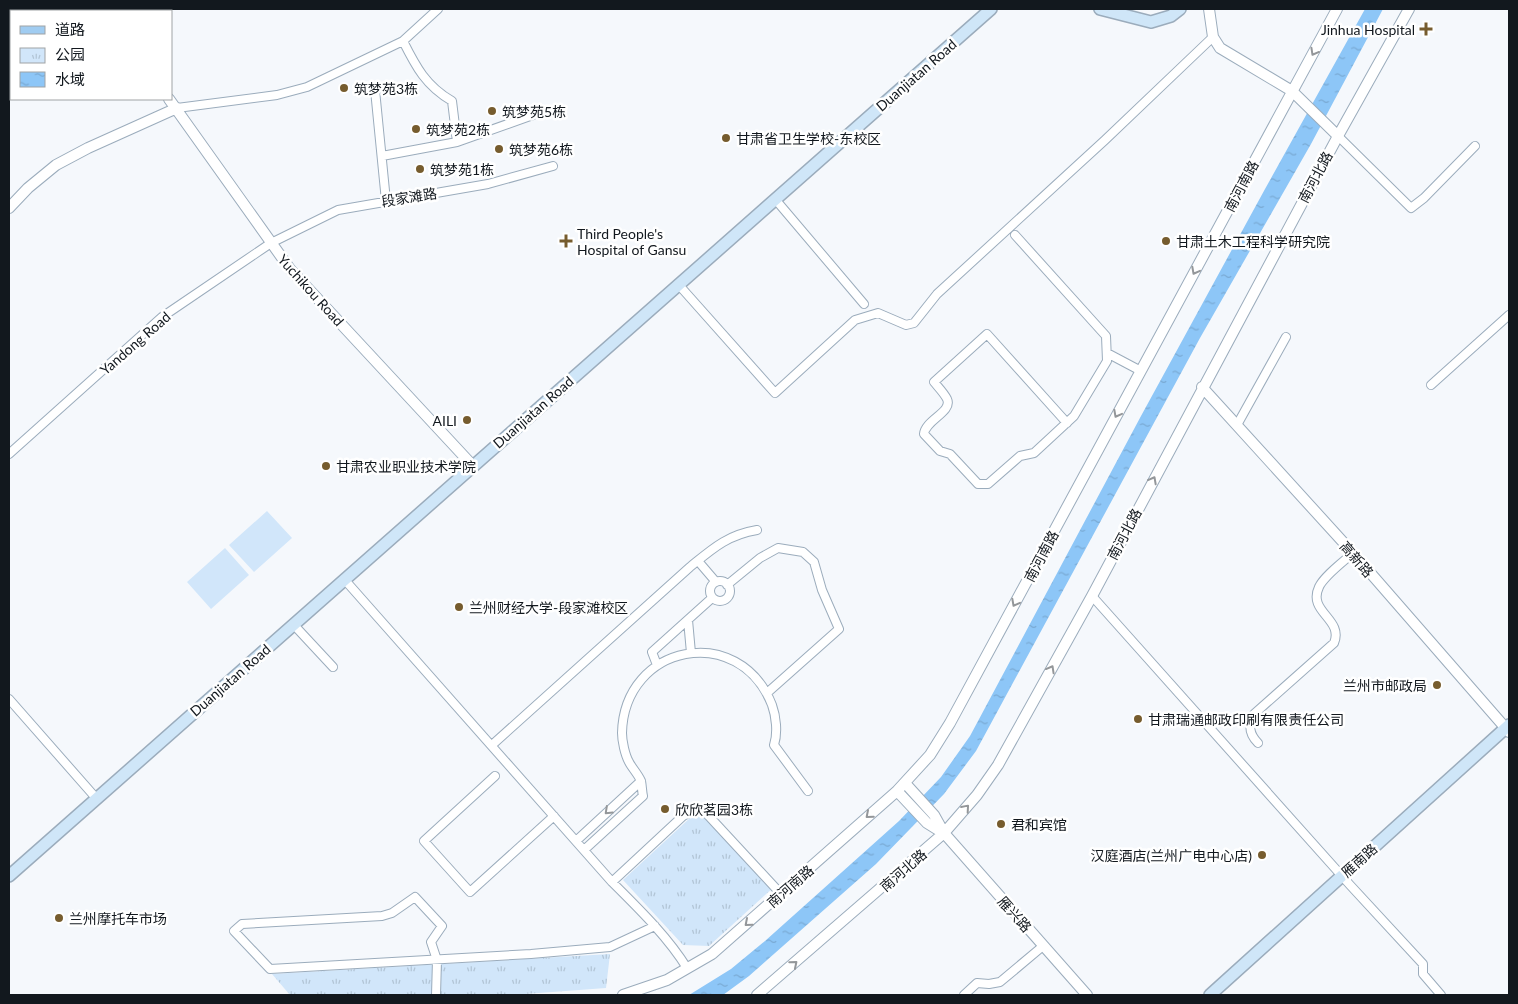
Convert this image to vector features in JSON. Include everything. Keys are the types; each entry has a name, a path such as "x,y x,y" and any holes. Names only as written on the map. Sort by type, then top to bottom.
{"main road":[{"name":"Duanjiatan Road","path":"9,876 991,9"},
{"path":"1101,9 1151,22 1172,16 1180,9"},
{"name":"雁南路","path":"1210,995 1508,729"}],"street":[{"path":"9,208 28,188 56,164 88,148 177,108 277,95 307,87 403,41 438,9"},
{"path":"1209,9 1213,37 1220,48 1292,91 1411,208 1475,146"},
{"name":"南河南路","path":"623,995 667,980 712,954 897,791 930,755 950,723 1337,9"},
{"name":"南河北路","path":"757,995 944,833 977,795 998,765 1092,596 1202,387 1409,9"},
{"path":"678,284 775,393 855,320 878,313 906,325 914,323 937,294 1105,140 1213,37"},
{"path":"403,41 419,72 439,94 452,101 458,142"},
{"path":"375,90 386,201"},
{"name":"Yuchikou Road","path":"170,100 290,269 473,466"},
{"path":"382,156 458,142 533,115"},
{"name":"段家滩路","path":"271,243 338,210 488,184 553,166"},
{"path":"775,199 864,304"},
{"path":"1015,235 1106,336 1107,361 1074,416 1067,423 1034,453 1020,456 985,485 975,482 950,454 940,451 924,434 927,426 946,409 948,404 946,397 934,382 987,334 1067,423"},
{"name":"Yandong Road","path":"9,454 162,317 271,243"},
{"path":"1431,385 1509,315"},
{"path":"1237,426 1286,337"},
{"path":"1107,352 1141,371"},
{"name":"高新路","path":"1202,387 1353,553 1508,729"},
{"path":"492,745 723,540 743,532 757,530"},
{"path":"727,585 760,558 778,548 802,552 814,562 818,569 822,590 839,629 767,693"},
{"path":"1258,743 1250,732 1251,720 1254,714 1334,643 1336,638 1335,628 1321,611 1317,595 1323,581 1353,553"},
{"path":"698,561 716,582 722,582 727,585 729,593 726,598 718,601 712,598"},
{"path":"344,579 612,882 655,926 677,951 687,968"},
{"path":"712,598 710,589 716,582"},
{"path":"1092,596 1342,876 1424,964 1423,974 1441,995"},
{"path":"657,665 652,652 712,598"},
{"path":"688,620 691,653"},
{"path":"293,624 333,667"},
{"path":"584,850 643,796 641,781 627,760 622,734 624,709 635,686 657,665 676,656 702,652 727,657 749,670 767,693 775,713 776,738 774,745 808,791"},
{"path":"9,699 96,798"},
{"path":"496,776 424,841 470,892 554,816"},
{"path":"576,841 641,781"},
{"path":"906,782 909,795 927,824 944,833"},
{"path":"897,791 909,795 934,815 944,833"},
{"path":"612,882 683,816 700,811 706,813 781,894"},
{"name":"雁兴路","path":"944,833 1087,995"},
{"path":"436,995 437,960 431,942 442,926 415,897 392,913 382,916 242,924 234,931 270,969 437,960 531,954 610,947 655,926"},
{"path":"964,995 977,983 989,984 1000,982 1043,946"}],"green space":[{"path":"267,511 292,538 254,572 229,545"},
{"path":"225,548 249,575 211,609 187,582"},
{"path":"704,805 776,885 709,946 683,945 623,880"},
{"path":"610,954 606,988 512,995 290,995 272,974"}],"water":[{"path":"1365,9 1383,9 1311,144 1200,338 976,751 944,794 876,864 749,976 723,995 689,995 731,969 765,941 899,821 941,777 970,736 1141,416"}],"place":[{"name":"Jinhua Hospital","path":"1426,29"},
{"name":"筑梦苑3栋","path":"344,88"},
{"name":"筑梦苑5栋","path":"492,111"},
{"name":"筑梦苑2栋","path":"416,129"},
{"name":"甘肃省卫生学校-东校区","path":"726,138"},
{"name":"筑梦苑6栋","path":"499,149"},
{"name":"筑梦苑1栋","path":"420,169"},
{"name":"Third People's Hospital of Gansu","path":"566,241"},
{"name":"甘肃土木工程科学研究院","path":"1166,241"},
{"name":"AILI","path":"467,420"},
{"name":"甘肃农业职业技术学院","path":"326,466"},
{"name":"兰州财经大学-段家滩校区","path":"459,607"},
{"name":"兰州市邮政局","path":"1437,685"},
{"name":"甘肃瑞通邮政印刷有限责任公司","path":"1138,719"},
{"name":"欣欣茗园3栋","path":"665,809"},
{"name":"君和宾馆","path":"1001,824"},
{"name":"汉庭酒店(兰州广电中心店)","path":"1262,855"},
{"name":"兰州摩托车市场","path":"59,918"}]}
